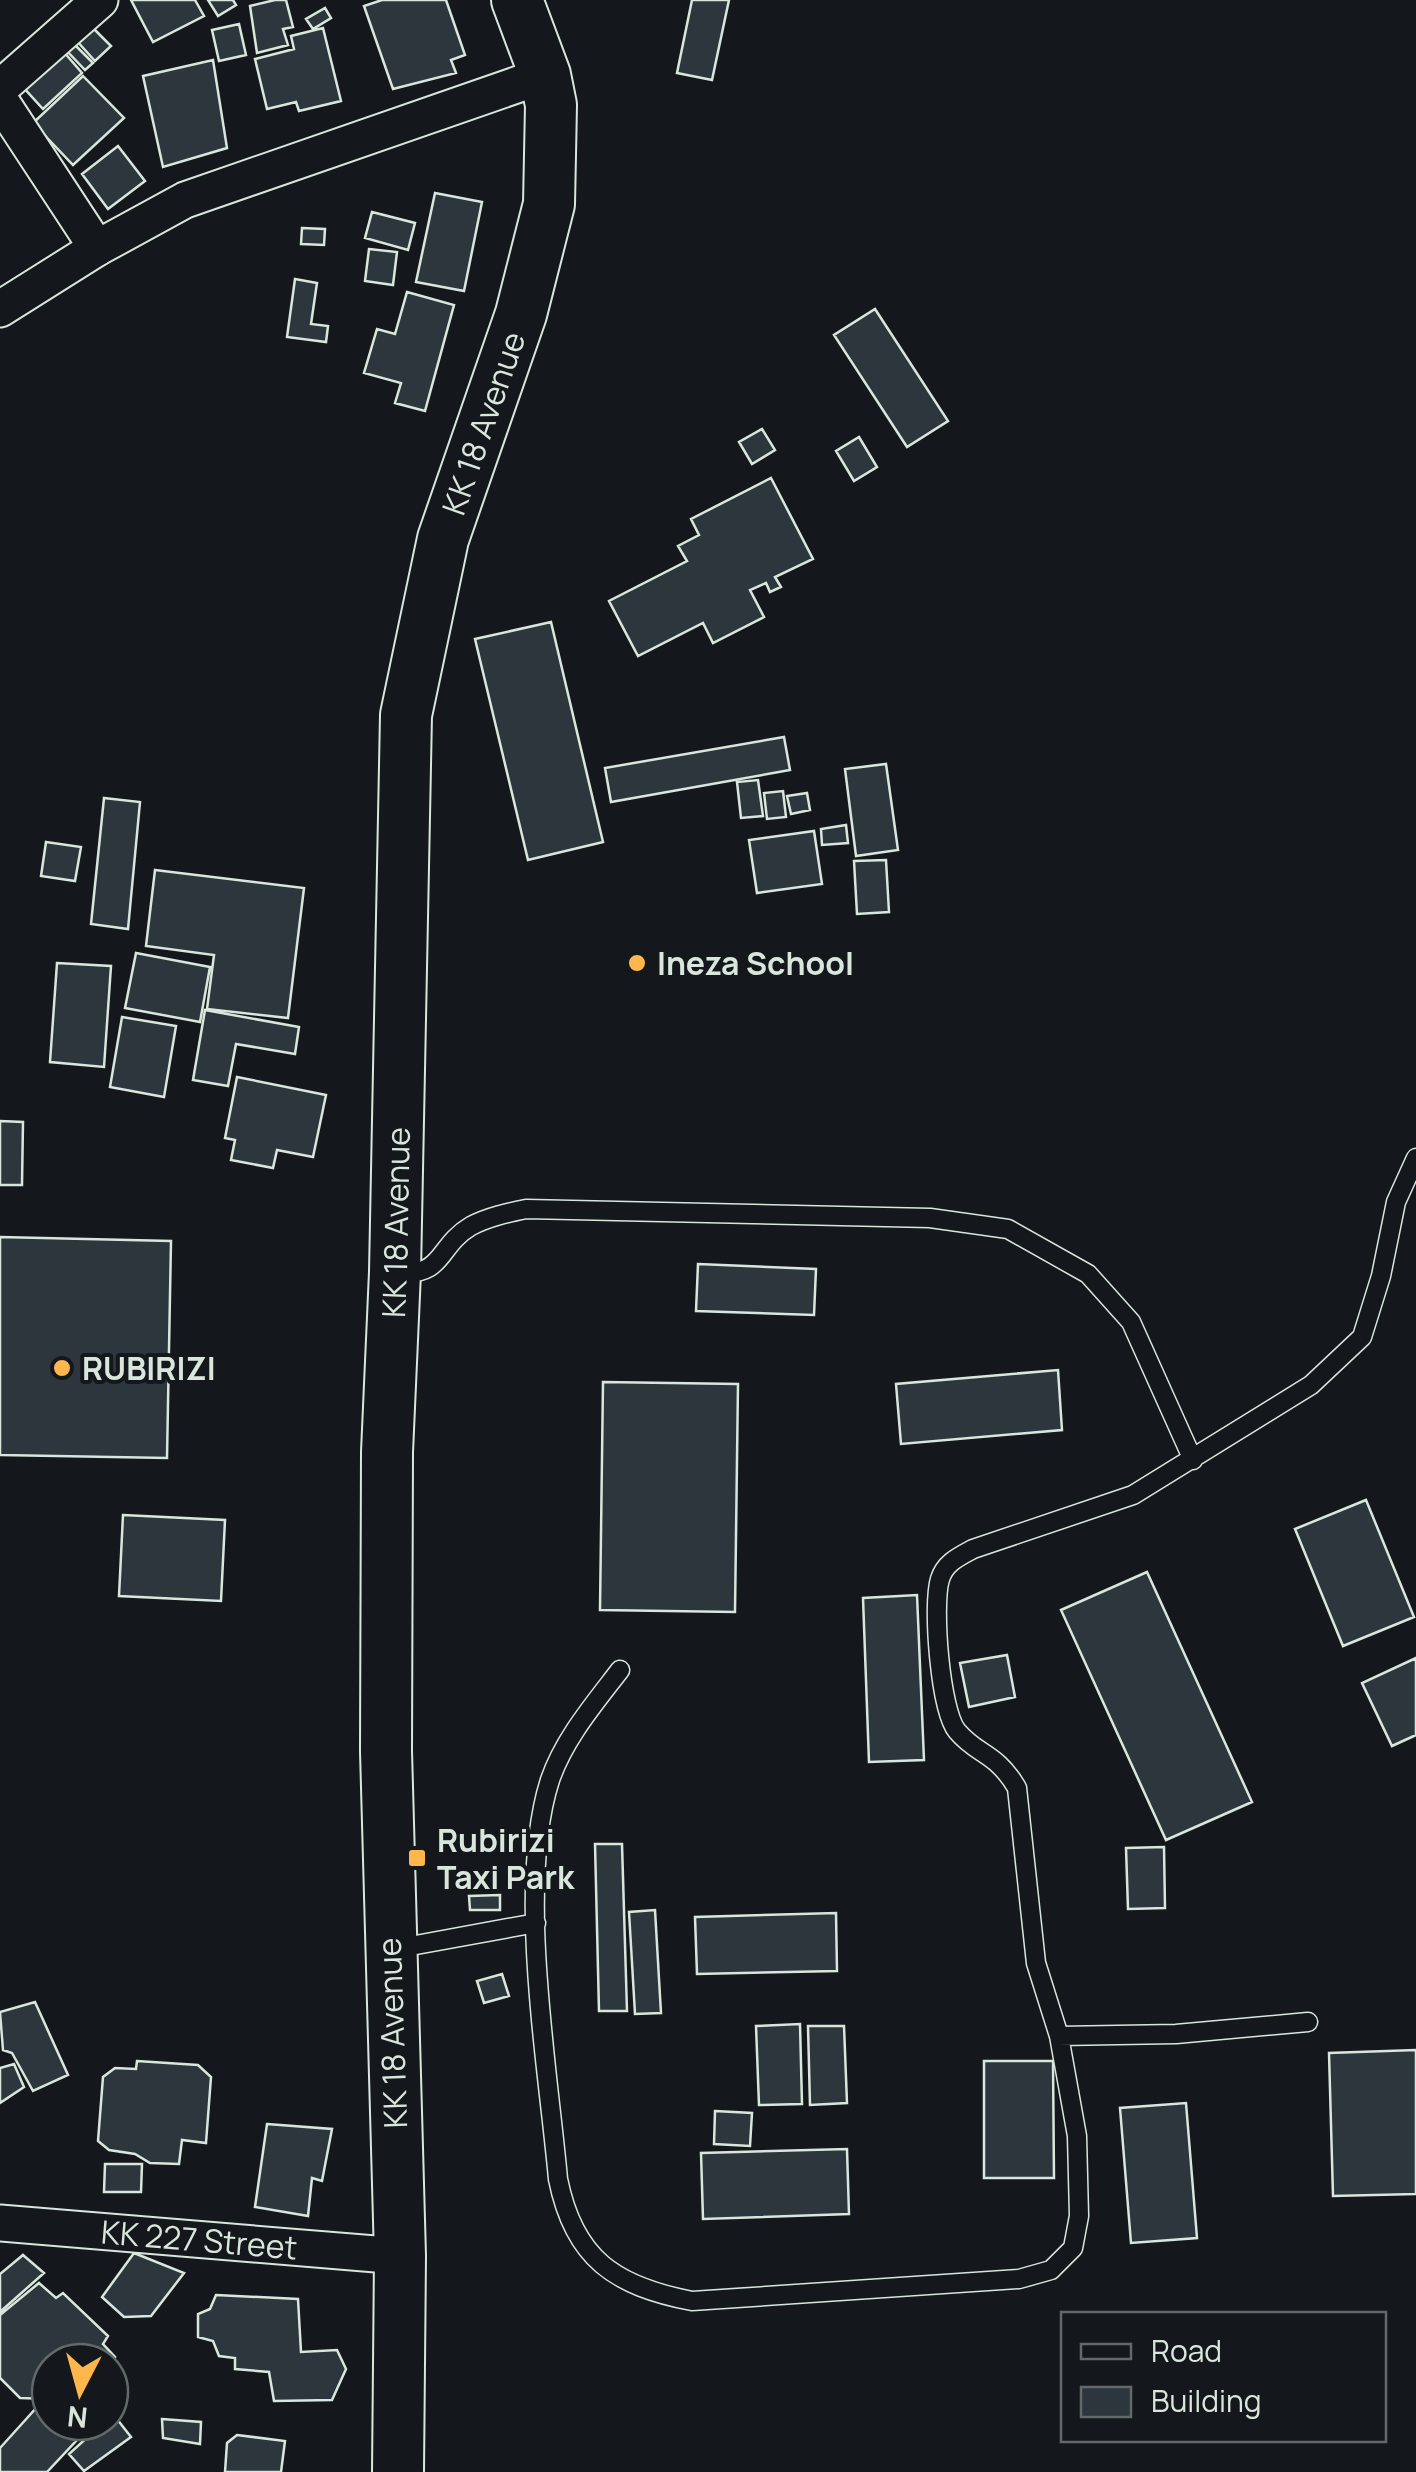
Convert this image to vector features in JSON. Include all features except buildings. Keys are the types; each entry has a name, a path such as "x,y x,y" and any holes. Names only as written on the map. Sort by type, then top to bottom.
{"main road":[{"name":"KK 18 Avenue","path":"398,2472 400,2256 388,1950 386,1452 395,1272 406,715 443,539 543,240 551,148 545,75 518,0"}],"street":[{"path":"0,88 100,0"},
{"path":"0,309 97,248 185,200 545,75"},
{"path":"0,100 97,248"},
{"name":"KK 227 Street","path":"0,2223 400,2256"}],"lane":[{"path":"620,1670 576,1727 551,1778 540,1824 536,1923 558,2179 565,2215 580,2243 612,2275 648,2293 692,2302 1019,2279 1051,2270 1074,2248 1079,2216 1077,2136 1060,2036 1036,1963 1017,1788 1003,1764 957,1731 946,1710 938,1609 940,1580 951,1560 973,1550 1134,1495 1311,1385 1362,1336 1381,1276 1396,1202 1416,1158"},
{"path":"395,1272 427,1272 436,1266 445,1247 468,1228 526,1209 930,1218 1008,1229 1088,1274 1130,1322 1193,1460"},
{"path":"388,1950 476,1930 536,1923"},
{"path":"1060,2036 1176,2034 1308,2022"}],"place":[{"name":"Ineza School","path":"637,963"},
{"name":"RUBIRIZI","path":"62,1368"},
{"name":"Rubirizi Taxi Park","path":"417,1858"}]}
